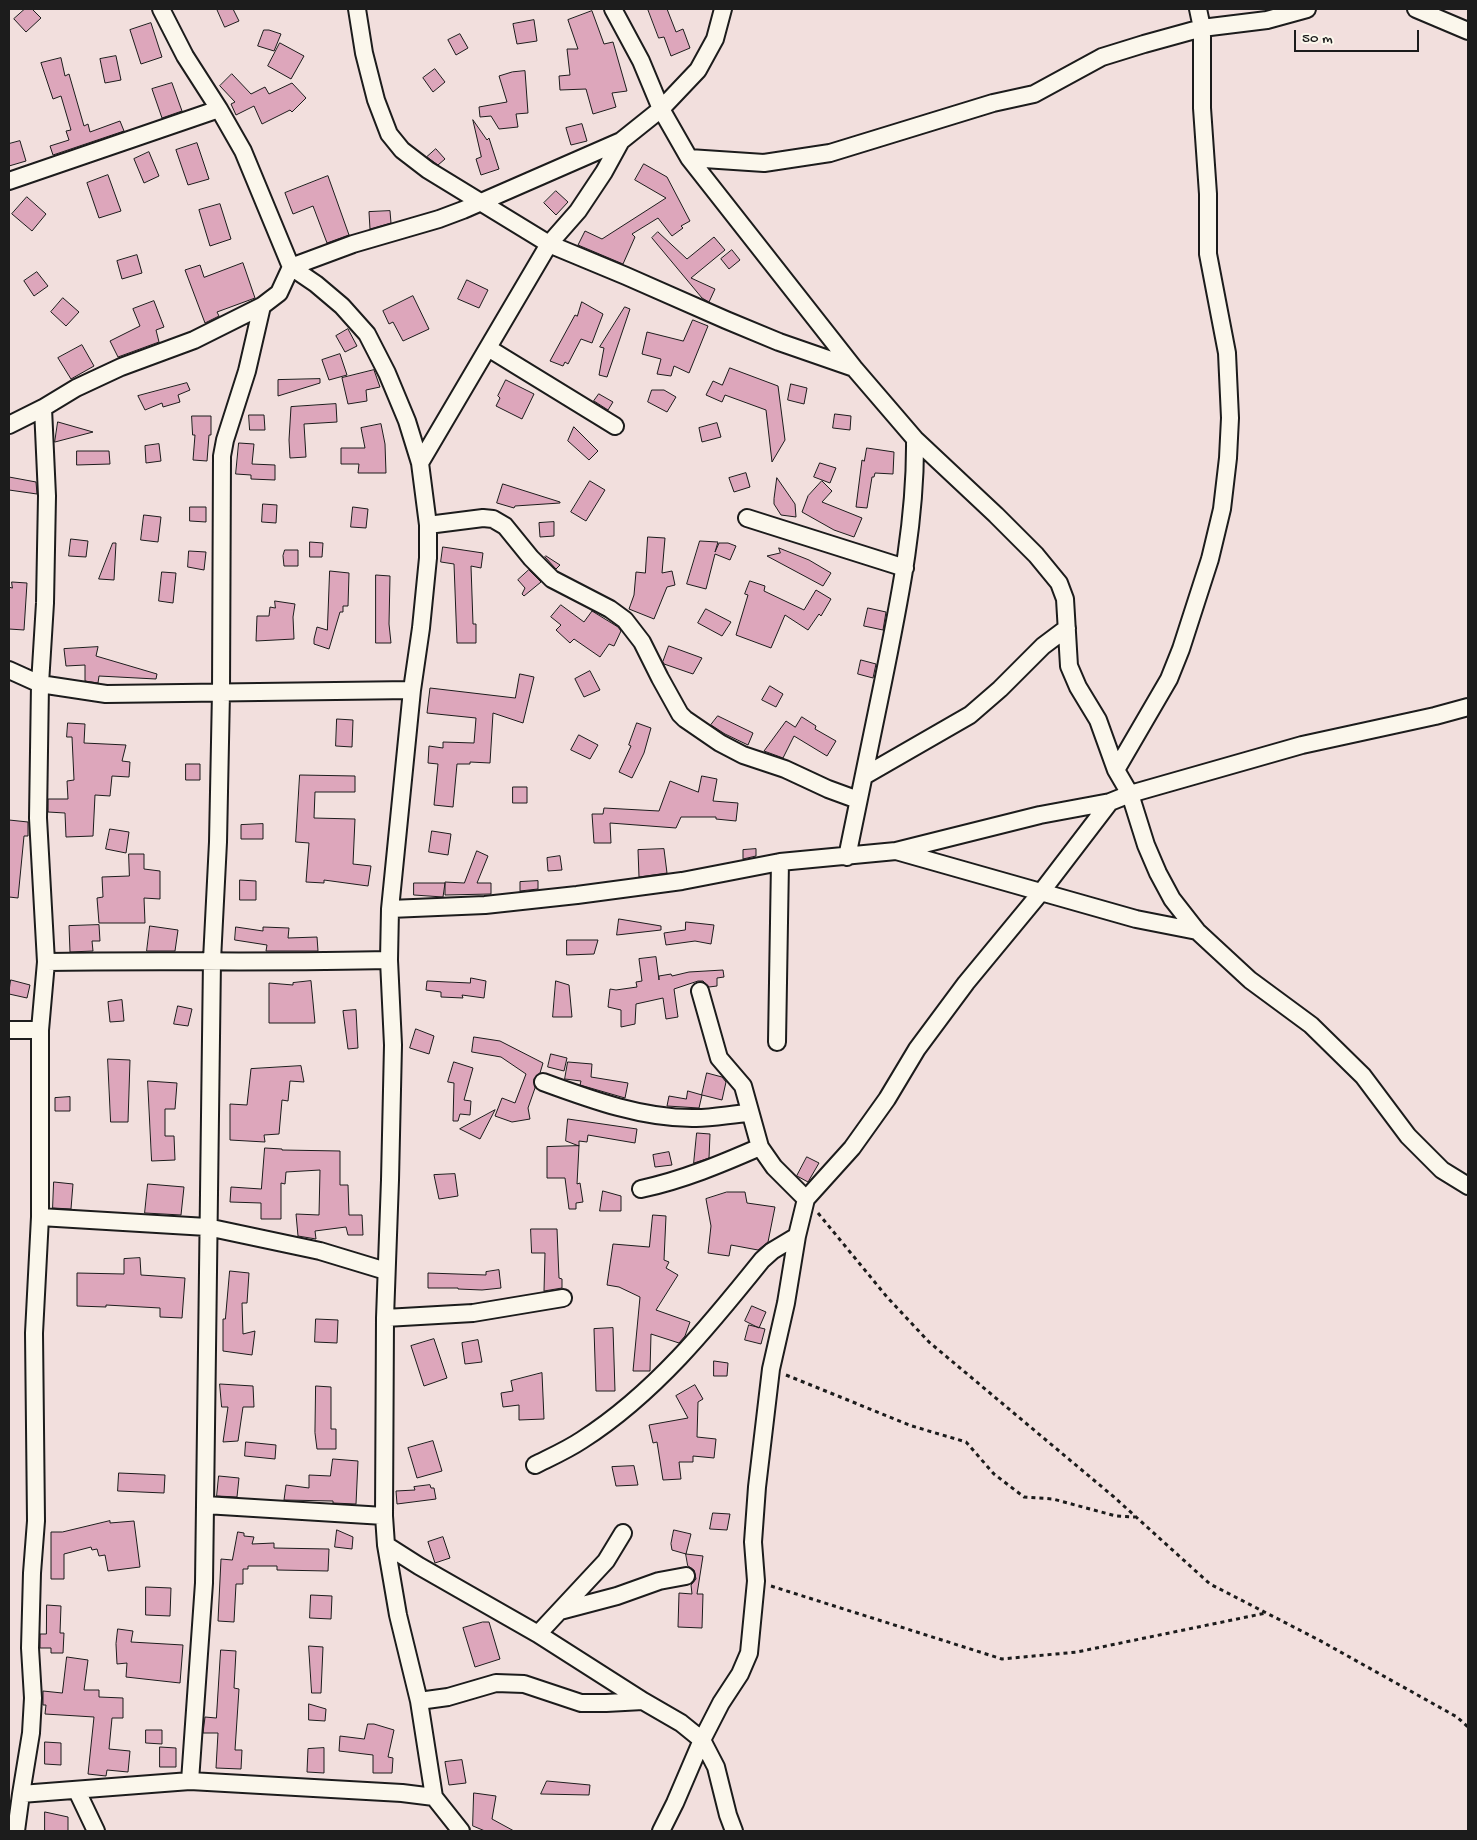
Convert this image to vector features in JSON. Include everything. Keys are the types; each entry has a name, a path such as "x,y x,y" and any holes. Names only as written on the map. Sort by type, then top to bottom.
{"street":[{"path":"161,9 185,56 243,151 291,267 316,284 342,306 367,334 407,421 420,463 428,525 428,558 412,690 390,909 389,960 394,1045 385,1318 384,1516 386,1545 398,1615 419,1701 434,1797 461,1831"},
{"path":"357,9 364,53 376,100 389,134 402,150 428,170 549,244 779,342 854,368"},
{"path":"613,9 641,61 661,109 689,158 854,368 916,439 1036,555 1059,583 1065,599 1069,666 1078,687 1098,720 1116,770 1130,794 1146,845 1172,899 1197,931 1250,980 1310,1025 1362,1076 1408,1136 1442,1170 1468,1186"},
{"path":"9,425 85,383 121,367 194,340 262,306 279,293 291,267 352,244 439,219 622,140 661,109 698,70 715,39 723,9"},
{"path":"1116,770 1170,679 1181,649 1210,559 1222,508 1228,458 1230,418 1227,353 1208,254 1208,194 1202,108 1202,28 1198,9"},
{"path":"689,158 764,163 830,153 993,102 1034,94 1102,57 1202,28 1267,20 1307,9"},
{"path":"1416,9 1468,31"},
{"path":"9,181 219,109"},
{"path":"420,463 549,244 578,212 622,140"},
{"path":"190,1781 204,1583 207,1227 212,960 218,842 221,692 222,456 225,440 249,364 262,306"},
{"path":"488,348 615,426"},
{"path":"16,1831 31,1733 33,1698 30,1648 32,1573 36,1521 34,1333 40,1216 40,1030 46,962 38,818 40,684 45,603 47,496 42,408"},
{"path":"846,857 864,776 910,541 916,470 916,439"},
{"path":"428,525 483,518 494,519 504,526 552,579 610,609 625,620 642,642 680,714 685,718 720,743 743,755 785,769 828,789 858,800"},
{"path":"747,518 905,568"},
{"path":"864,776 970,715 1000,690 1043,646 1067,628"},
{"path":"9,670 40,684 106,694 412,690"},
{"path":"390,909 485,905 577,895 682,880 780,862 896,851 1040,815 1110,802 1130,794 1302,745 1468,707"},
{"path":"661,1831 676,1803 702,1740 721,1703 740,1674 749,1653 756,1582 753,1542 754,1524 771,1369 806,1199 852,1148 888,1099 916,1049 1110,802"},
{"path":"896,851 1136,919 1197,931"},
{"path":"777,1042 780,862"},
{"path":"46,962 212,960 308,962 389,960"},
{"path":"700,991 719,1058 743,1086 760,1147 774,1167 806,1199"},
{"path":"9,1030 40,1030"},
{"path":"543,1082 582,1097 658,1116 697,1118 750,1112"},
{"path":"641,1188 670,1183 707,1170 760,1147"},
{"path":"40,1216 207,1227 320,1250 386,1271"},
{"path":"535,1465 581,1441 612,1419 673,1363 710,1325 762,1260 772,1251 797,1236"},
{"path":"385,1318 473,1314 563,1298"},
{"path":"204,1504 384,1516"},
{"path":"538,1634 606,1562 623,1533"},
{"path":"386,1545 538,1634 681,1723 702,1740 716,1767 734,1831"},
{"path":"559,1611 618,1596 659,1581 686,1576"},
{"path":"419,1701 448,1697 496,1683 524,1684 581,1703 643,1701"},
{"path":"21,1794 190,1781 434,1797"},
{"path":"77,1790 96,1831"}],"path":[{"path":"806,1199 887,1297 929,1342 1136,1517 1210,1584 1328,1645 1457,1718 1468,1728"},
{"path":"771,1369 912,1426 966,1442 994,1474 1024,1496 1053,1499 1116,1516 1136,1517"},
{"path":"756,1582 1002,1660 1077,1652 1266,1613"}],"building":[{"path":"25,9 32,9 41,18 26,32 14,19"},
{"path":"217,9 233,9 239,21 225,27"},
{"path":"648,9 667,9 676,32 683,29 690,48 671,56 664,37 659,38"},
{"path":"592,11 604,44 613,42 627,91 612,93 616,107 593,114 586,89 560,90 559,76 570,75 567,49 578,49 568,20"},
{"path":"534,20 537,41 517,44 513,24"},
{"path":"151,23 162,57 141,64 130,30"},
{"path":"264,30 281,34 274,51 258,46"},
{"path":"460,34 468,48 456,55 448,40"},
{"path":"280,43 304,56 291,79 268,66"},
{"path":"116,56 121,80 105,83 100,59"},
{"path":"61,58 65,76 69,74 84,126 88,124 90,132 120,121 124,131 53,155 50,146 69,140 66,131 71,130 61,96 53,99 41,63"},
{"path":"435,69 445,82 433,92 423,78"},
{"path":"525,71 528,113 516,114 518,127 499,129 491,116 480,117 479,107 507,102 499,76"},
{"path":"232,74 251,94 265,87 269,94 292,83 306,98 292,112 290,110 262,124 254,106 236,115 231,104 235,102 220,86"},
{"path":"172,83 182,111 162,118 152,89"},
{"path":"473,120 487,140 489,138 499,169 481,175 476,159 481,157"},
{"path":"582,124 587,141 571,145 566,128"},
{"path":"20,141 26,161 9,166 9,144"},
{"path":"197,143 209,179 188,185 176,150"},
{"path":"436,149 445,159 438,165 427,157"},
{"path":"149,152 159,176 144,183 134,159"},
{"path":"644,164 667,177 690,221 681,226 683,228 672,236 658,218 632,234 635,237 623,264 578,245 585,231 602,239 666,198 635,180"},
{"path":"108,175 121,211 99,218 87,183"},
{"path":"328,176 349,235 327,243 313,206 293,214 285,193"},
{"path":"556,191 568,202 556,215 544,203"},
{"path":"27,197 46,214 32,231 12,214"},
{"path":"220,204 231,239 210,246 199,210"},
{"path":"390,211 391,223 370,229 369,212"},
{"path":"658,232 687,259 714,237 725,250 691,278 715,289 709,302 702,298 652,238"},
{"path":"732,250 740,260 729,269 721,259"},
{"path":"137,255 142,273 122,279 117,261"},
{"path":"243,263 255,298 217,312 219,316 205,323 185,270 200,265 204,277"},
{"path":"37,272 48,286 34,296 24,281"},
{"path":"467,280 488,290 479,308 458,299"},
{"path":"413,296 429,329 403,341 393,322 389,324 383,311"},
{"path":"63,298 79,312 66,326 51,312"},
{"path":"154,301 164,327 156,330 159,342 118,357 110,341 140,326 133,309"},
{"path":"582,302 603,314 592,343 581,339 568,364 565,362 563,366 550,361 575,315 577,316"},
{"path":"625,307 630,309 607,377 599,375 604,348 600,347"},
{"path":"693,320 708,326 689,373 674,366 671,376 657,374 661,359 642,354 647,332 683,341"},
{"path":"348,329 357,346 345,352 336,336"},
{"path":"82,345 94,366 71,379 58,358"},
{"path":"340,354 347,375 329,380 322,360"},
{"path":"730,368 778,386 785,440 772,462 766,410 725,395 722,402 706,395 713,381 722,385"},
{"path":"374,370 380,387 366,390 367,401 348,404 342,378"},
{"path":"320,379 320,383 278,396 278,380"},
{"path":"506,380 534,394 522,419 496,406 500,398 498,396"},
{"path":"187,383 190,390 178,395 180,402 163,407 162,403 145,410 138,396"},
{"path":"791,384 807,388 804,404 788,400"},
{"path":"652,390 664,390 676,397 667,412 648,402"},
{"path":"599,394 613,402 608,410 594,401"},
{"path":"336,404 337,422 304,424 306,457 290,458 291,407"},
{"path":"835,414 851,416 850,430 833,428"},
{"path":"249,415 264,415 265,430 250,430"},
{"path":"192,416 211,416 211,435 209,435 207,461 193,460 195,435 193,435"},
{"path":"58,422 93,432 55,442"},
{"path":"717,423 721,437 702,442 699,428"},
{"path":"381,424 385,444 386,473 358,473 359,464 341,464 341,448 365,448 361,428"},
{"path":"574,427 598,451 589,460 568,441"},
{"path":"239,443 254,444 252,464 275,465 275,480 251,479 251,475 236,474"},
{"path":"159,444 161,461 146,463 145,446"},
{"path":"867,448 894,452 893,474 875,473 874,477 872,477 867,508 856,507 862,460 864,461"},
{"path":"77,451 109,451 110,464 77,465"},
{"path":"820,463 836,468 830,483 814,477"},
{"path":"746,473 750,487 734,492 729,478"},
{"path":"9,477 36,482 37,494 9,490"},
{"path":"777,478 795,504 796,517 781,515 774,504"},
{"path":"590,481 605,490 586,521 571,512"},
{"path":"822,481 832,491 822,502 862,518 854,537 834,530 802,512 808,496"},
{"path":"503,484 560,503 515,506 514,508 497,503"},
{"path":"263,504 277,505 276,523 262,522"},
{"path":"190,507 206,507 206,522 190,521"},
{"path":"353,507 368,509 366,528 351,527"},
{"path":"144,515 161,517 158,542 141,540"},
{"path":"554,522 554,536 540,537 539,523"},
{"path":"648,537 665,538 662,573 672,571 675,585 667,587 654,619 629,609 634,595 636,572 645,573"},
{"path":"71,539 88,541 86,557 69,556"},
{"path":"700,541 718,542 715,552 719,543 728,543 736,546 730,560 715,554 706,589 687,584"},
{"path":"310,542 323,543 322,557 310,557"},
{"path":"113,543 116,543 114,580 99,579"},
{"path":"443,547 483,553 481,568 471,566 473,624 476,624 476,643 457,643 454,564 441,562"},
{"path":"779,548 809,560 831,573 823,586 767,556 780,553"},
{"path":"285,550 298,550 298,566 284,566 283,556"},
{"path":"189,551 206,552 204,570 188,567"},
{"path":"546,556 560,565 556,569"},
{"path":"529,570 541,582 524,596 522,594 525,588 518,580"},
{"path":"330,571 349,573 348,606 343,606 343,612 340,612 329,649 314,644 314,639 317,627 327,630"},
{"path":"162,572 176,573 173,603 159,601"},
{"path":"376,575 390,576 389,624 391,643 376,643"},
{"path":"750,581 765,586 764,591 804,610 816,590 831,599 821,616 819,614 808,630 785,615 771,648 736,635 748,595 745,594"},
{"path":"12,582 27,583 24,630 9,629 9,587 12,588"},
{"path":"275,601 295,604 293,617 294,639 256,641 257,616 269,616 270,607 275,608"},
{"path":"561,605 584,622 592,611 618,627 621,631 614,646 609,644 600,657 574,639 570,643 556,630 561,625 551,617"},
{"path":"868,608 886,612 883,630 864,626"},
{"path":"706,609 731,622 722,636 698,623"},
{"path":"669,646 702,658 693,674 664,664"},
{"path":"98,647 96,656 157,674 156,679 99,676 98,683 85,681 85,665 66,666 64,649"},
{"path":"861,660 876,664 873,678 858,674"},
{"path":"590,671 600,690 584,697 575,679"},
{"path":"520,674 534,677 523,723 493,713 490,763 470,762 470,764 457,764 453,807 434,805 438,764 428,763 429,746 443,748 443,742 474,743 476,718 427,713 430,688 515,698"},
{"path":"770,686 783,694 776,707 762,700"},
{"path":"718,716 753,733 748,745 711,725"},
{"path":"802,717 816,726 815,729 836,741 827,756 794,736 783,758 764,751 786,721 795,727"},
{"path":"337,719 353,720 352,747 336,746"},
{"path":"68,723 85,724 84,743 126,745 122,761 130,762 129,777 112,776 110,796 95,795 93,836 66,837 65,813 48,812 48,799 68,799 67,781 74,780 72,737 67,737"},
{"path":"637,723 651,728 644,753 632,778 619,772 631,746 629,745"},
{"path":"579,735 598,745 590,759 571,750"},
{"path":"186,764 200,764 200,780 186,780"},
{"path":"300,775 355,776 355,792 315,792 314,818 355,819 353,864 371,866 368,886 324,880 324,883 306,882 309,843 296,842"},
{"path":"702,776 717,779 713,801 738,803 736,821 716,819 716,817 681,817 676,828 610,823 611,843 594,843 592,814 603,814 604,808 659,811 670,781 698,792"},
{"path":"513,787 527,787 527,803 513,803"},
{"path":"9,820 28,822 28,836 24,836 18,898 9,897"},
{"path":"263,824 263,839 241,839 241,825"},
{"path":"110,829 129,832 126,853 106,849"},
{"path":"432,831 451,834 448,855 429,852"},
{"path":"664,849 667,873 639,877 638,850"},
{"path":"756,849 756,856 743,859 743,850"},
{"path":"477,851 488,856 477,883 491,883 491,894 445,895 445,882 464,883"},
{"path":"129,854 144,854 144,869 160,871 160,899 144,898 145,923 99,923 97,898 103,897 102,877 129,876"},
{"path":"560,856 562,870 548,871 547,858"},
{"path":"240,880 256,881 256,900 240,900"},
{"path":"538,881 538,889 520,891 520,882"},
{"path":"414,883 445,883 443,897 414,895"},
{"path":"619,919 661,926 661,930 617,935"},
{"path":"686,922 714,925 711,944 695,941 666,945 664,933 685,930"},
{"path":"99,925 100,941 92,941 93,951 70,952 69,926"},
{"path":"150,926 178,930 175,951 147,951"},
{"path":"236,927 263,931 263,927 289,928 288,938 317,937 318,951 266,951 267,945 235,940"},
{"path":"567,940 598,940 594,954 567,955"},
{"path":"656,957 659,980 659,976 671,974 672,976 689,972 723,970 724,977 717,978 717,986 709,987 703,981 698,981 674,989 678,1017 666,1019 663,998 636,1004 635,1024 621,1027 621,1010 608,1007 610,989 637,987 636,982 642,981 639,959"},
{"path":"471,978 486,981 484,998 462,995 463,998 441,997 441,992 426,990 427,981 470,983"},
{"path":"11,980 30,985 27,998 9,994"},
{"path":"311,981 315,1023 269,1023 269,983 293,985 293,983"},
{"path":"556,981 569,985 572,1017 553,1017"},
{"path":"122,1000 124,1021 110,1022 108,1002"},
{"path":"178,1006 192,1009 188,1026 174,1024"},
{"path":"356,1010 358,1048 348,1049 343,1011"},
{"path":"416,1029 434,1036 429,1054 410,1048"},
{"path":"474,1037 500,1041 543,1063 540,1073 534,1079 535,1088 528,1108 530,1119 512,1122 495,1116 502,1098 515,1103 526,1074 501,1057 472,1052"},
{"path":"551,1054 567,1058 564,1071 548,1067"},
{"path":"108,1059 130,1060 128,1122 111,1122"},
{"path":"454,1062 473,1068 464,1100 471,1101 470,1115 460,1114 458,1121 453,1121 454,1083 448,1082"},
{"path":"568,1062 592,1064 591,1077 628,1083 625,1098 580,1085 581,1081 565,1079"},
{"path":"301,1066 304,1082 290,1081 288,1101 282,1100 279,1134 264,1135 265,1142 230,1140 230,1104 247,1105 251,1069"},
{"path":"707,1073 722,1077 726,1082 722,1100 702,1095"},
{"path":"148,1081 177,1083 175,1109 165,1109 165,1136 174,1136 175,1160 152,1161"},
{"path":"688,1091 702,1095 699,1108 667,1106 669,1096 686,1099"},
{"path":"70,1097 70,1111 55,1111 55,1098"},
{"path":"495,1110 480,1139 460,1129"},
{"path":"568,1119 637,1129 635,1143 588,1135 587,1142 579,1141 579,1146 566,1141"},
{"path":"697,1133 710,1134 709,1158 694,1163"},
{"path":"579,1146 577,1184 580,1183 583,1202 576,1203 576,1209 569,1209 565,1178 547,1178 547,1147"},
{"path":"265,1148 340,1151 340,1185 348,1185 349,1215 362,1215 363,1235 348,1235 346,1227 315,1231 316,1239 298,1236 296,1214 319,1215 320,1170 286,1172 285,1184 281,1183 281,1219 261,1219 261,1203 230,1202 231,1187 261,1189"},
{"path":"669,1152 672,1165 655,1167 653,1155"},
{"path":"807,1157 819,1163 808,1182 797,1176"},
{"path":"455,1174 458,1196 439,1199 434,1175"},
{"path":"54,1182 73,1184 71,1209 53,1208"},
{"path":"148,1184 184,1187 181,1215 145,1213"},
{"path":"603,1191 621,1196 621,1211 600,1211"},
{"path":"727,1192 745,1192 747,1203 775,1207 768,1242 758,1250 731,1245 729,1256 708,1253 711,1226 706,1199"},
{"path":"653,1215 666,1216 664,1260 669,1262 666,1268 678,1275 656,1310 690,1322 685,1336 679,1343 651,1334 650,1371 633,1371 640,1297 619,1287 607,1285 613,1244 649,1247"},
{"path":"531,1229 557,1229 559,1278 562,1279 562,1288 544,1291 545,1253 532,1253"},
{"path":"140,1258 141,1275 185,1278 182,1318 160,1317 160,1308 106,1305 106,1307 77,1306 77,1273 124,1274 124,1259"},
{"path":"499,1270 501,1288 482,1290 428,1288 428,1273 486,1275 486,1272"},
{"path":"230,1271 249,1273 247,1303 242,1303 243,1334 255,1331 252,1355 223,1351 223,1319 225,1319"},
{"path":"752,1306 766,1312 759,1328 745,1321"},
{"path":"316,1319 338,1320 337,1343 315,1342"},
{"path":"749,1325 765,1329 761,1344 745,1340"},
{"path":"613,1328 615,1391 596,1391 594,1329"},
{"path":"434,1339 447,1378 424,1386 411,1346"},
{"path":"478,1340 482,1362 465,1364 462,1343"},
{"path":"714,1361 728,1363 727,1376 714,1376"},
{"path":"542,1373 544,1419 519,1420 519,1405 503,1407 501,1393 513,1391 511,1381"},
{"path":"220,1384 253,1386 254,1407 243,1407 238,1441 223,1442 228,1407 222,1407"},
{"path":"695,1385 703,1399 698,1402 697,1437 716,1439 714,1458 693,1456 693,1462 679,1462 681,1479 663,1480 657,1442 653,1443 649,1425 688,1418 676,1396"},
{"path":"316,1386 331,1387 331,1429 336,1429 336,1449 317,1449 315,1433"},
{"path":"433,1441 442,1471 417,1478 408,1448"},
{"path":"246,1442 276,1445 275,1459 245,1456"},
{"path":"333,1459 358,1461 356,1504 333,1503 333,1501 284,1500 286,1485 309,1488 309,1475 330,1476"},
{"path":"634,1466 638,1485 616,1486 612,1467"},
{"path":"119,1473 165,1475 164,1493 118,1491"},
{"path":"219,1476 239,1478 237,1497 217,1496"},
{"path":"430,1485 431,1488 434,1488 436,1499 397,1504 396,1491 415,1490 414,1487"},
{"path":"713,1513 730,1514 727,1530 710,1529"},
{"path":"110,1521 110,1523 134,1521 140,1567 108,1571 105,1555 99,1556 97,1549 92,1550 91,1547 64,1554 64,1579 51,1579 51,1532 62,1532"},
{"path":"337,1530 353,1537 352,1549 335,1547"},
{"path":"674,1530 691,1534 686,1554 672,1550 671,1544"},
{"path":"238,1532 244,1533 244,1536 254,1537 252,1544 274,1543 274,1548 329,1549 328,1571 277,1570 277,1566 248,1566 248,1569 243,1569 243,1584 236,1584 234,1622 218,1621 221,1559 232,1560"},
{"path":"443,1537 450,1558 435,1563 428,1542"},
{"path":"686,1554 703,1556 697,1594 703,1594 702,1628 678,1627 679,1593 692,1594 691,1585 696,1579 694,1570 688,1566"},
{"path":"146,1587 171,1588 170,1616 146,1615"},
{"path":"311,1595 332,1596 331,1619 310,1618"},
{"path":"47,1605 61,1606 60,1633 64,1633 63,1653 51,1653 51,1648 40,1648 40,1634 46,1634"},
{"path":"489,1622 500,1659 475,1667 463,1628"},
{"path":"118,1629 133,1631 131,1642 183,1645 180,1683 126,1677 127,1663 117,1664 116,1644"},
{"path":"309,1646 323,1647 321,1693 312,1693"},
{"path":"221,1650 236,1651 234,1688 239,1689 235,1750 242,1750 241,1769 216,1768 218,1733 203,1733 205,1717 216,1718"},
{"path":"67,1657 88,1660 84,1690 99,1690 99,1697 123,1698 123,1718 112,1718 109,1749 130,1751 128,1772 107,1770 106,1776 88,1774 94,1717 45,1714 46,1705 43,1705 43,1691 62,1693"},
{"path":"309,1704 326,1709 325,1721 309,1720"},
{"path":"368,1724 394,1730 388,1757 393,1758 392,1773 373,1773 373,1755 339,1751 340,1736 364,1739"},
{"path":"146,1730 162,1730 162,1744 146,1743"},
{"path":"45,1742 61,1743 61,1765 45,1764"},
{"path":"160,1747 176,1748 176,1767 160,1767"},
{"path":"324,1748 324,1773 307,1772 308,1749"},
{"path":"462,1760 466,1783 449,1785 445,1762"},
{"path":"547,1781 590,1785 589,1795 541,1794"},
{"path":"474,1793 496,1796 492,1819 514,1831 485,1831 473,1826"},
{"path":"45,1812 68,1817 68,1831 45,1831"}]}
